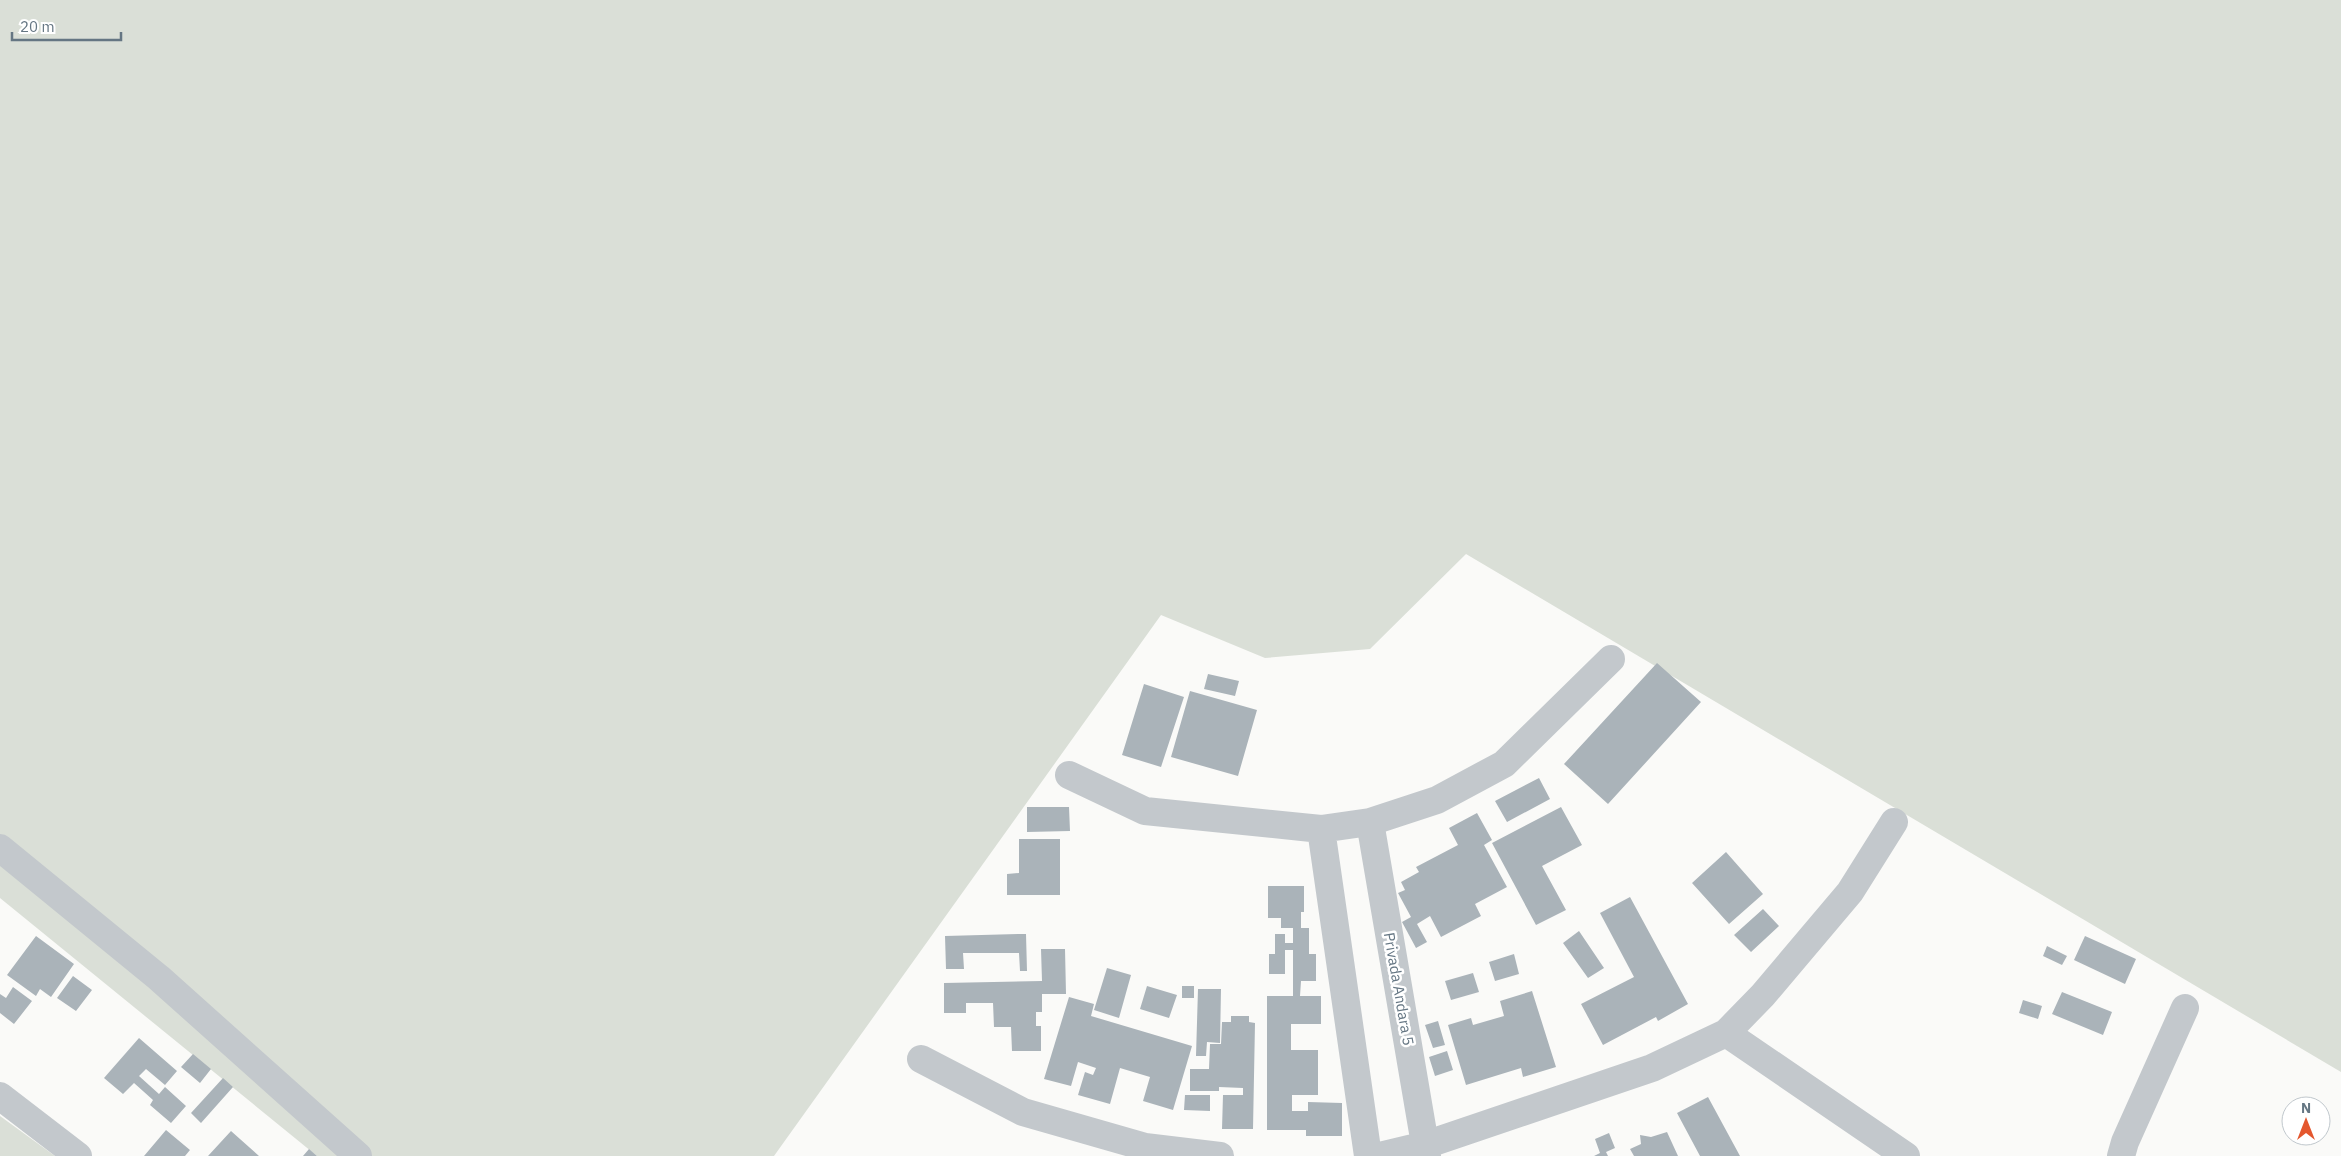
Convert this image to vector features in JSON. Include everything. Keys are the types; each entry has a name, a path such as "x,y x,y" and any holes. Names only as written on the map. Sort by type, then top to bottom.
{"street":[{"path":"1068,775 1145,812 1321,829 1370,822 1437,800 1504,764 1611,659"},
{"name":"Privada Andara 5","path":"1370,822 1426,1150"},
{"path":"1379,1156 1426,1150 1652,1068 1726,1033 1763,995 1850,892 1894,822"},
{"path":"1321,829 1368,1156"},
{"path":"0,848 159,978 358,1156"},
{"path":"2121,1156 2125,1142 2185,1008"},
{"path":"1726,1033 1906,1156"},
{"path":"921,1059 1023,1112 1145,1147 1220,1156"},
{"path":"0,1096 78,1156"}],"shaded area":[{"path":"0,0 2341,0 2341,1072 1466,554 1370,649 1265,658 1161,615 774,1156 317,1156 0,898"},
{"path":"0,1116 55,1156 0,1156"}],"building":[{"path":"1657,663 1701,702 1608,804 1564,764"},
{"path":"1208,674 1239,681 1235,696 1204,689"},
{"path":"1144,684 1184,697 1161,767 1122,755"},
{"path":"1190,691 1257,710 1238,776 1171,757"},
{"path":"1539,778 1550,799 1507,822 1495,801"},
{"path":"1027,807 1069,807 1070,831 1027,832"},
{"path":"1561,807 1582,845 1542,866 1566,910 1536,925 1492,843"},
{"path":"1477,813 1492,840 1484,845 1507,887 1475,904 1481,916 1441,937 1430,916 1417,924 1427,942 1416,948 1402,922 1411,917 1398,893 1405,890 1401,882 1419,872 1416,867 1458,845 1449,828"},
{"path":"1019,839 1060,839 1060,895 1007,895 1007,874 1019,873"},
{"path":"1726,852 1763,894 1729,924 1692,883"},
{"path":"1268,886 1304,886 1304,912 1301,912 1301,928 1309,928 1309,954 1316,954 1316,981 1301,981 1300,996 1321,996 1321,1024 1291,1024 1291,1050 1318,1050 1318,1095 1292,1095 1292,1111 1308,1111 1308,1102 1342,1103 1342,1136 1306,1136 1306,1130 1267,1130 1267,996 1293,996 1293,950 1285,950 1285,974 1269,974 1269,954 1275,954 1275,934 1285,934 1285,943 1293,943 1293,928 1281,928 1281,918 1268,918"},
{"path":"1630,897 1688,1004 1658,1021 1656,1017 1603,1045 1581,1004 1634,977 1600,913"},
{"path":"1763,909 1779,926 1751,952 1734,935"},
{"path":"1579,931 1604,968 1588,978 1563,943"},
{"path":"1026,934 1027,971 1020,971 1019,953 963,953 964,969 946,969 945,936"},
{"path":"36,936 74,964 51,997 40,989 36,996 7,975"},
{"path":"2085,936 2136,959 2125,984 2074,960"},
{"path":"2047,946 2067,956 2062,965 2043,956"},
{"path":"1041,949 1065,949 1066,994 1042,994 1042,1012 1036,1012 1036,1026 1041,1026 1041,1051 1012,1051 1011,1027 994,1027 993,1003 966,1003 966,1013 944,1013 944,983 1042,981"},
{"path":"1514,954 1519,974 1495,981 1489,962"},
{"path":"1107,968 1131,975 1119,1018 1094,1010"},
{"path":"1473,973 1479,992 1451,1000 1445,981"},
{"path":"73,976 92,990 76,1011 57,998"},
{"path":"1147,986 1177,995 1169,1018 1140,1009"},
{"path":"1182,986 1194,986 1194,998 1182,998"},
{"path":"13,987 32,1001 14,1024 0,1013 0,994 6,998"},
{"path":"1198,989 1221,989 1220,1043 1207,1042 1206,1056 1196,1056"},
{"path":"1532,991 1556,1067 1523,1077 1521,1068 1466,1085 1448,1025 1471,1018 1473,1025 1504,1016 1500,1001"},
{"path":"2062,992 2112,1012 2103,1035 2052,1014"},
{"path":"1069,997 1094,1004 1091,1016 1192,1046 1173,1110 1143,1101 1150,1077 1120,1068 1110,1104 1078,1095 1085,1072 1093,1075 1096,1068 1078,1062 1071,1086 1044,1079"},
{"path":"2023,1000 2042,1006 2038,1019 2019,1013"},
{"path":"1231,1016 1249,1016 1249,1022 1255,1023 1253,1129 1222,1129 1223,1095 1243,1095 1243,1088 1219,1087 1219,1091 1190,1091 1190,1069 1209,1069 1210,1044 1221,1044 1222,1022 1231,1022"},
{"path":"1438,1021 1445,1045 1433,1048 1425,1025"},
{"path":"139,1038 177,1071 165,1085 146,1069 139,1076 159,1094 165,1087 186,1106 171,1123 150,1105 153,1100 134,1083 123,1094 104,1078"},
{"path":"1447,1051 1453,1070 1435,1076 1429,1057"},
{"path":"193,1054 211,1069 200,1083 181,1067"},
{"path":"223,1078 233,1087 201,1123 191,1113"},
{"path":"1185,1095 1210,1095 1210,1111 1184,1110"},
{"path":"1708,1097 1740,1156 1700,1156 1677,1113"},
{"path":"166,1130 190,1150 185,1156 144,1156"},
{"path":"231,1131 259,1156 208,1156"},
{"path":"1667,1132 1678,1156 1634,1156 1630,1149 1641,1144 1640,1135 1651,1137"},
{"path":"1609,1133 1615,1148 1606,1152 1608,1156 1594,1156 1600,1153 1595,1139"},
{"path":"309,1149 317,1156 303,1156"}]}
